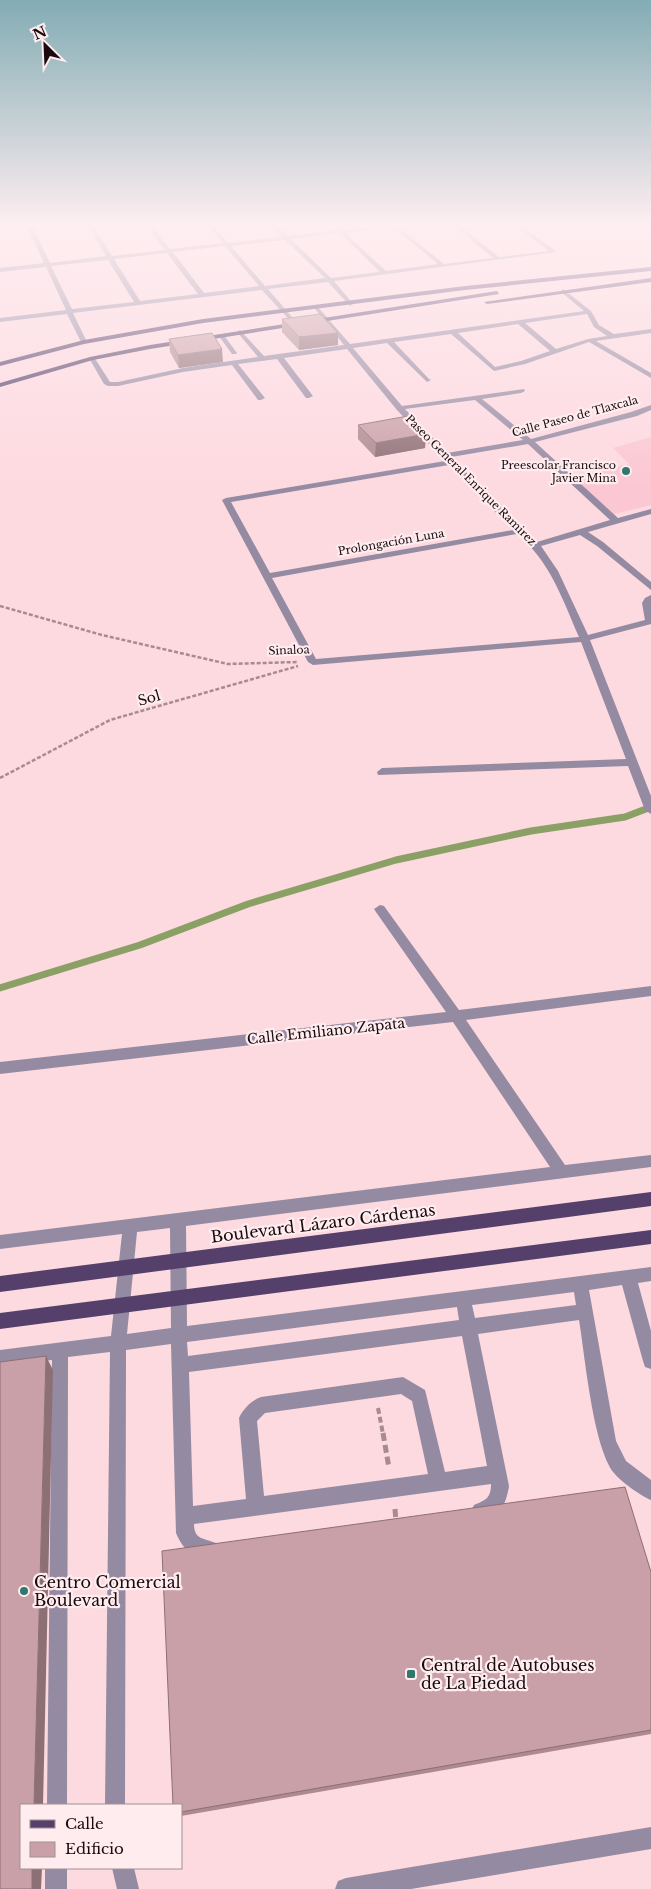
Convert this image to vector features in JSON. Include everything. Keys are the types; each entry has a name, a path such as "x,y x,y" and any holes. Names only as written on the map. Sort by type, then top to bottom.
{"main road":[{"path":"0,364 84,342 203,321 274,313"},
{"path":"0,384 92,358 221,335 374,313"},
{"name":"Boulevard Lázaro Cárdenas","path":"0,1284 651,1199"},
{"path":"0,1321 651,1237"}],"street":[{"path":"2,320 62,313"},
{"path":"72,313 84,342"},
{"path":"286,313 296,325"},
{"name":"Paseo General Enrique Ramirez","path":"320,313 400,408 519,531 536,545 554,571 585,639 651,810"},
{"path":"92,358 108,384 118,384 183,370 581,313"},
{"path":"590,313 596,326 612,336"},
{"path":"520,322 555,352"},
{"path":"240,332 262,358"},
{"path":"454,332 494,369 522,364 590,340 651,332"},
{"path":"221,335 234,353"},
{"path":"590,340 651,376"},
{"path":"389,341 427,380"},
{"path":"279,356 309,396"},
{"path":"234,363 261,398"},
{"path":"400,408 521,391"},
{"path":"476,397 530,441 616,521"},
{"name":"Calle Paseo de Tlaxcala","path":"267,576 226,500 448,459 530,441 634,414 651,407"},
{"path":"536,545 651,511"},
{"name":"Prolongación Luna","path":"267,576 519,531"},
{"path":"581,532 600,544 651,587"},
{"path":"267,576 313,662"},
{"path":"651,598 647,600 646,604 651,621"},
{"name":"Sinaloa","path":"313,662 585,639 651,621"},
{"path":"382,772 632,762"},
{"path":"380,910 456,1016 561,1171"},
{"name":"Calle Emiliano Zapata","path":"0,1068 456,1016 651,991"},
{"path":"0,1242 651,1161"},
{"path":"178,1220 178,1298 185,1533 191,1544 202,1550 222,1548"},
{"path":"115,1804 118,1342 130,1226"},
{"path":"0,1358 651,1274"},
{"path":"628,1277 651,1361"},
{"path":"580,1284 608,1442 620,1467 651,1491"},
{"path":"462,1513 490,1509 498,1500 500,1486 463,1299"},
{"path":"180,1365 584,1312"},
{"path":"56,1804 60,1350"},
{"path":"256,1507 248,1418 261,1404 403,1385 419,1396 438,1481"},
{"path":"184,1516 497,1474"},
{"path":"346,1889 651,1838"},
{"path":"56,1869 56,1889"},
{"path":"123,1869 128,1889"}],"path":[{"name":"Sinaloa","path":"0,606 102,635 228,664 313,662"},
{"name":"Sol","path":"0,778 110,720 313,662"},
{"path":"374,1390 393,1489 397,1529"}],"shaded area":[{"name":"Preescolar Francisco Javier Mina","path":"651,437 651,505 614,514 573,478 629,464 613,448"}],"building":[{"path":"320,314 338,333 299,337 282,319"},
{"path":"212,333 222,349 178,355 169,339"},
{"path":"408,416 426,434 376,443 358,425"},
{"name":"Centro Comercial Boulevard","path":"46,1356 34,1804 20,1804 20,1869 32,1869 32,1889 0,1889 0,1362"},
{"name":"Central de Autobuses de La Piedad","path":"625,1487 651,1572 651,1730 182,1812 182,1804 173,1804 162,1551"}],"waterway":[{"path":"0,988 140,945 248,904 396,860 531,831 625,817 651,807"}],"place":[{"name":"Preescolar Francisco Javier Mina","path":"626,471"},
{"name":"Centro Comercial Boulevard","path":"24,1591"},
{"name":"Central de Autobuses de La Piedad","path":"411,1674"}]}
